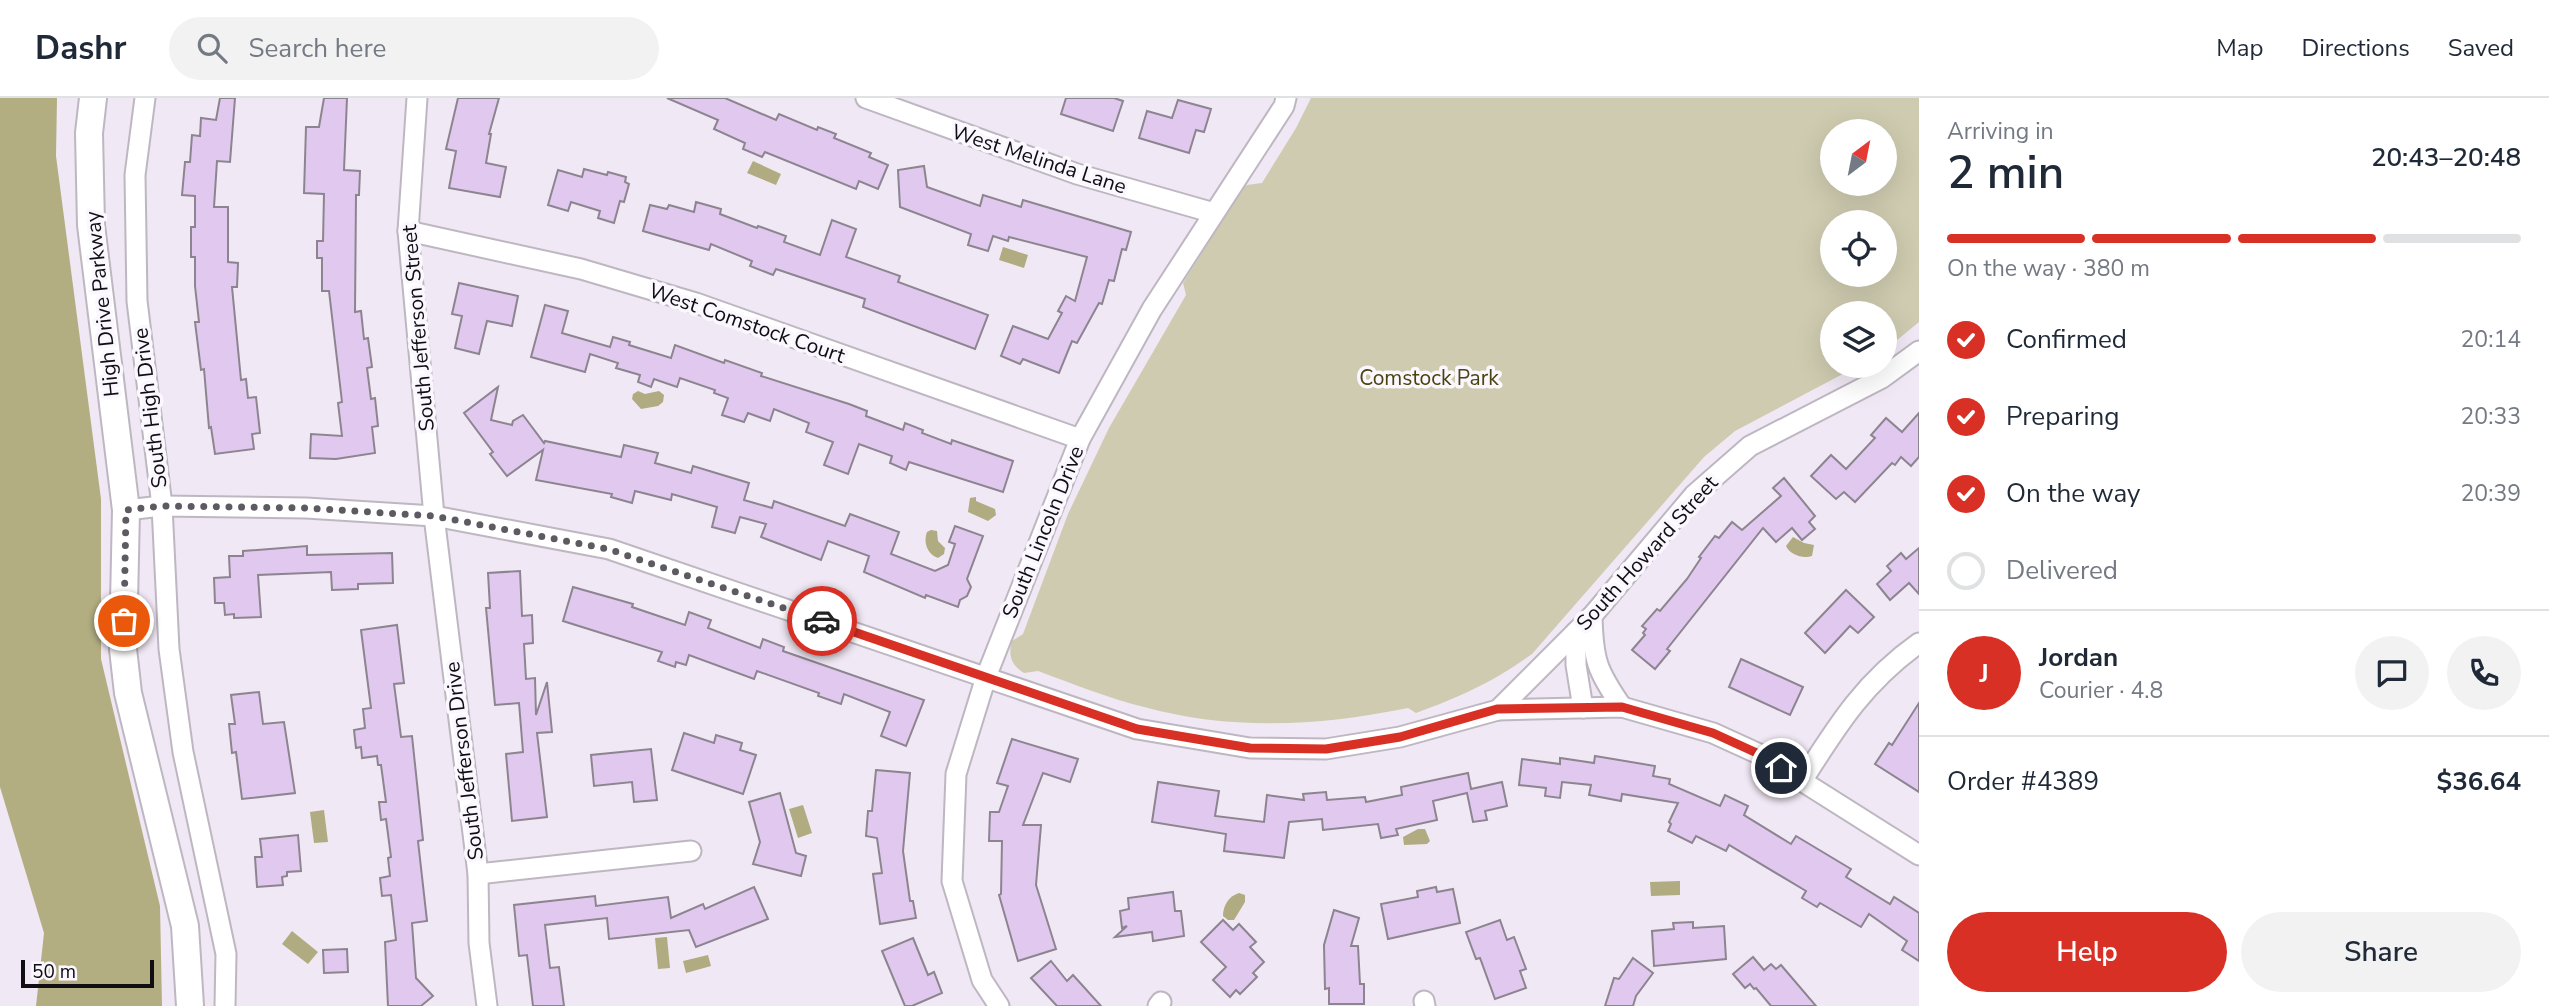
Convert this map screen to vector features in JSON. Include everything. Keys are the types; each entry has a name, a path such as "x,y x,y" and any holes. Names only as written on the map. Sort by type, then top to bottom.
{"main road":[{"name":"High Drive Parkway","path":"93,98 89,133 91,225 126,510"},
{"name":"South High Drive","path":"126,510 123,649 128,693 185,926 190,1006"}],"street":[{"name":"South High Drive","path":"145,98 135,175 137,300 162,506 169,649 183,752 226,954 225,1006"},
{"name":"South Jefferson Street","path":"417,98 408,231 434,516"},
{"name":"West Melinda Lane","path":"866,98 1077,174 1214,213"},
{"name":"South Lincoln Drive","path":"999,1006 982,980 952,881 956,774 986,677 1080,439 1152,309 1284,106 1286,98"},
{"name":"West Comstock Court","path":"408,231 581,269 696,303 1080,439"},
{"name":"South Howard Street","path":"1497,709 1592,616 1694,495 1751,446 1882,378 1919,351"},
{"path":"126,510 162,506 306,508 434,516 608,549 1137,729 1250,748 1326,749 1400,737 1497,709 1622,707 1713,733 1759,754 1919,855"},
{"name":"South Jefferson Drive","path":"434,516 478,874 479,943 487,1006"},
{"path":"1592,616 1592,644 1596,665 1622,707"},
{"path":"1576,632 1576,664 1583,708"},
{"path":"1802,782 1853,703 1919,643"},
{"path":"478,874 691,851"}],"green space":[{"name":"Comstock Park","path":"1311,98 1919,98 1919,322 1897,340 1897,301 1820,301 1820,378 1835,378 1735,431 1704,457 1532,654 1490,680 1433,707 1416,713 1408,708 1309,722 1243,723 1177,715 1117,699 1038,671 1024,673 1016,667 1012,659 1012,641 1023,634 1068,514 1109,428 1186,295 1183,283 1242,189 1247,185 1262,183"}],"shaded area":[{"path":"0,98 57,98 56,156 101,499 101,659 160,906 162,1006 36,1006 44,933 0,787"},
{"path":"753,161 781,174 776,185 747,173"},
{"path":"1003,247 1028,255 1024,268 999,260"},
{"path":"638,391 645,394 659,391 664,395 663,402 658,406 641,409 632,399 633,394"},
{"path":"976,497 976,501 995,509 996,515 988,521 968,512 970,498"},
{"path":"937,531 938,541 945,548 944,554 938,558 931,554 926,544 927,532"},
{"path":"1793,537 1814,545 1812,556 1801,557 1790,552 1786,546"},
{"path":"803,805 812,833 798,838 789,809"},
{"path":"324,810 328,842 314,843 310,812"},
{"path":"1418,829 1425,829 1430,841 1427,844 1404,845 1403,837"},
{"path":"1680,881 1680,895 1651,896 1650,882"},
{"path":"1239,893 1245,895 1245,902 1234,920 1228,920 1223,916 1225,905 1232,896"},
{"path":"292,931 318,952 308,964 282,944"},
{"path":"667,937 670,968 658,969 655,938"},
{"path":"708,955 711,966 686,973 683,961"}],"building":[{"path":"220,98 235,98 230,162 217,161 214,207 228,207 228,262 238,263 237,287 232,287 241,380 246,379 248,398 256,397 260,433 252,434 254,449 215,454 195,322 199,322 195,257 191,257 191,227 195,227 195,196 182,195 185,162 190,162 192,135 200,136 201,118 216,120"},
{"path":"324,98 347,98 344,170 360,171 359,195 356,195 355,312 361,311 364,339 368,338 372,367 367,368 371,399 375,398 378,426 372,427 375,453 336,459 310,458 311,434 342,436 338,403 342,402 329,291 322,291 322,258 317,258 317,241 323,241 324,194 304,193 306,127 319,127"},
{"path":"458,98 499,98 489,134 486,163 506,167 500,197 449,188 456,151 446,149"},
{"path":"667,98 725,98 776,120 779,114 817,130 818,127 836,134 834,138 871,153 869,157 888,165 878,189 859,181 856,189 765,152 762,157 743,149 745,143 714,129 718,120"},
{"path":"1066,98 1114,98 1123,101 1113,131 1061,114"},
{"path":"1178,100 1211,109 1204,132 1196,130 1189,153 1139,138 1147,111 1172,118"},
{"path":"924,166 927,187 980,206 983,195 1021,207 1023,200 1131,232 1126,250 1122,249 1114,281 1109,280 1102,304 1099,303 1077,343 1072,341 1059,373 1023,359 1020,364 1001,356 1013,326 1048,339 1062,313 1058,311 1066,296 1075,301 1087,257 1009,237 1008,241 993,236 988,251 968,245 971,234 900,207 898,170"},
{"path":"584,169 626,177 625,182 629,184 624,202 620,201 614,223 598,218 600,211 571,202 568,211 548,205 558,170 582,177"},
{"path":"696,202 721,209 720,214 757,228 758,226 786,236 784,242 820,255 832,220 856,229 846,257 900,276 898,282 988,315 975,349 863,307 865,299 776,269 773,275 750,266 752,261 711,244 709,250 643,231 650,205 667,209 669,205 694,212"},
{"path":"459,283 518,296 512,326 487,321 479,354 455,348 462,316 452,314"},
{"path":"545,305 568,311 562,333 610,347 613,337 671,358 675,345 849,404 867,411 866,416 903,430 905,423 951,444 952,440 1013,461 1003,492 909,462 906,470 890,463 892,456 859,444 848,474 824,465 833,442 806,432 809,423 774,409 770,421 748,413 744,422 722,415 728,398 714,393 715,390 680,378 677,387 654,379 651,387 638,382 640,375 616,368 618,363 590,354 585,372 531,357"},
{"path":"498,387 491,420 512,425 513,421 523,415 544,443 545,441 621,457 624,445 658,453 655,463 691,473 693,466 749,483 744,500 772,508 774,501 845,526 850,514 899,532 891,554 935,571 948,565 955,544 949,542 955,526 983,536 967,579 971,587 967,596 960,600 958,607 926,595 925,598 864,572 869,556 828,541 821,560 761,537 766,524 740,517 735,533 712,527 717,507 672,494 671,500 635,491 632,503 611,497 612,494 536,480 543,450 507,476 464,413"},
{"path":"1919,413 1919,457 1911,466 1901,457 1895,465 1892,463 1855,502 1844,492 1836,499 1811,476 1831,455 1846,469 1875,438 1871,435 1886,418 1902,432"},
{"path":"1784,478 1815,516 1809,522 1815,529 1802,540 1792,528 1776,542 1763,528 1667,649 1670,651 1655,669 1632,650 1645,635 1643,633 1646,629 1642,626 1657,609 1660,611 1687,579 1715,536 1719,538 1732,522 1742,530 1781,496 1773,488"},
{"path":"307,546 307,555 392,553 393,583 358,584 358,589 332,590 331,572 258,575 261,617 234,618 234,614 225,615 224,603 215,603 214,578 230,577 229,556 243,556 243,551"},
{"path":"1919,548 1919,594 1909,583 1890,600 1877,584 1891,571 1887,566 1901,553 1906,559"},
{"path":"520,571 522,616 532,615 533,643 524,644 526,679 535,678 536,715 547,682 552,732 537,733 547,817 512,821 506,754 523,752 519,703 495,705 486,608 490,608 488,573"},
{"path":"573,587 633,604 632,607 685,625 689,612 711,620 708,628 760,648 763,639 784,647 783,651 924,700 906,746 881,736 890,712 844,694 841,704 818,696 819,693 757,671 754,679 689,655 686,665 676,662 675,667 658,661 662,652 563,621"},
{"path":"1846,590 1874,617 1858,633 1850,626 1825,653 1805,633"},
{"path":"397,625 404,683 394,684 401,737 412,736 423,840 418,841 427,921 412,923 416,978 433,996 421,1006 388,1006 385,942 396,940 391,895 382,896 380,878 390,876 388,858 391,857 386,819 381,820 379,802 386,802 381,765 378,765 377,756 362,758 361,747 356,748 354,730 365,728 363,709 371,708 361,630"},
{"path":"1741,659 1803,687 1790,715 1729,687"},
{"path":"259,692 263,724 284,722 295,793 242,799 236,752 232,753 229,724 235,724 231,695"},
{"path":"1919,703 1919,792 1875,764 1889,743 1892,745"},
{"path":"684,733 714,743 716,735 742,743 740,750 756,755 743,794 672,770"},
{"path":"1012,739 1078,759 1070,782 1043,773 1023,825 1041,825 1036,885 1056,949 1018,961 999,895 1002,841 989,841 990,812 999,812 1008,786 997,783"},
{"path":"651,749 657,800 634,802 632,782 594,786 591,755"},
{"path":"1595,756 1655,766 1653,776 1670,779 1669,784 1720,806 1725,795 1748,806 1744,815 1791,844 1796,836 1851,869 1846,877 1890,904 1894,897 1919,913 1919,961 1902,950 1907,941 1869,914 1861,927 1820,903 1817,907 1802,898 1806,891 1729,845 1726,851 1696,836 1692,843 1668,831 1678,803 1622,794 1621,801 1589,795 1591,785 1562,782 1560,798 1545,796 1546,788 1519,785 1522,759 1560,764 1560,758 1594,763"},
{"path":"876,770 910,773 903,851 910,901 913,901 916,918 880,924 873,874 882,873 877,838 866,836 868,811 872,811"},
{"path":"1468,773 1471,789 1502,782 1507,806 1485,811 1487,820 1473,822 1467,793 1433,801 1437,820 1396,829 1398,835 1381,838 1378,824 1323,830 1322,819 1289,822 1284,858 1224,851 1226,834 1152,822 1158,782 1219,791 1215,816 1264,822 1267,795 1304,800 1303,794 1326,792 1327,800 1365,797 1366,802 1402,795 1401,787"},
{"path":"780,793 796,853 806,856 801,876 753,864 760,842 749,802"},
{"path":"298,835 301,871 287,872 287,876 282,877 283,885 257,887 255,857 262,857 260,839"},
{"path":"754,887 768,919 696,947 689,930 609,939 607,918 545,925 550,968 559,967 564,1006 533,1006 527,955 519,956 514,905 595,896 596,906 668,897 671,918 703,904 705,909"},
{"path":"1436,887 1437,892 1453,889 1460,923 1388,939 1381,904 1418,897 1417,891"},
{"path":"1173,892 1175,911 1181,911 1184,936 1153,941 1152,932 1115,937 1127,926 1122,928 1120,911 1129,909 1128,898"},
{"path":"1334,910 1359,918 1351,946 1358,946 1364,1004 1329,1004 1329,988 1325,989 1324,945"},
{"path":"1223,920 1233,930 1239,924 1256,942 1250,947 1264,962 1253,973 1257,977 1240,994 1236,990 1230,997 1213,980 1226,967 1201,942"},
{"path":"1500,920 1507,940 1514,937 1526,969 1520,971 1526,988 1495,999 1480,958 1476,959 1466,932"},
{"path":"1693,922 1693,928 1724,926 1726,959 1654,966 1652,931 1674,929 1673,923"},
{"path":"913,938 928,975 934,972 942,993 912,1006 905,1006 882,951"},
{"path":"347,949 348,972 324,973 323,950"},
{"path":"1753,957 1764,970 1771,964 1776,969 1781,965 1816,1006 1771,1006 1756,988 1750,984 1745,988 1733,974"},
{"path":"1633,958 1653,973 1636,996 1633,1006 1605,1006 1614,978 1619,979"},
{"path":"1051,961 1067,981 1073,975 1101,1006 1057,1006 1031,978"}],"way so far":[{"path":"124,621 126,510 162,506 306,508 434,516 608,549 822,621"}],"route":[{"path":"822,621 1137,729 1250,748 1326,749 1400,737 1497,709 1622,707 1713,733 1759,754 1781,768"}]}
